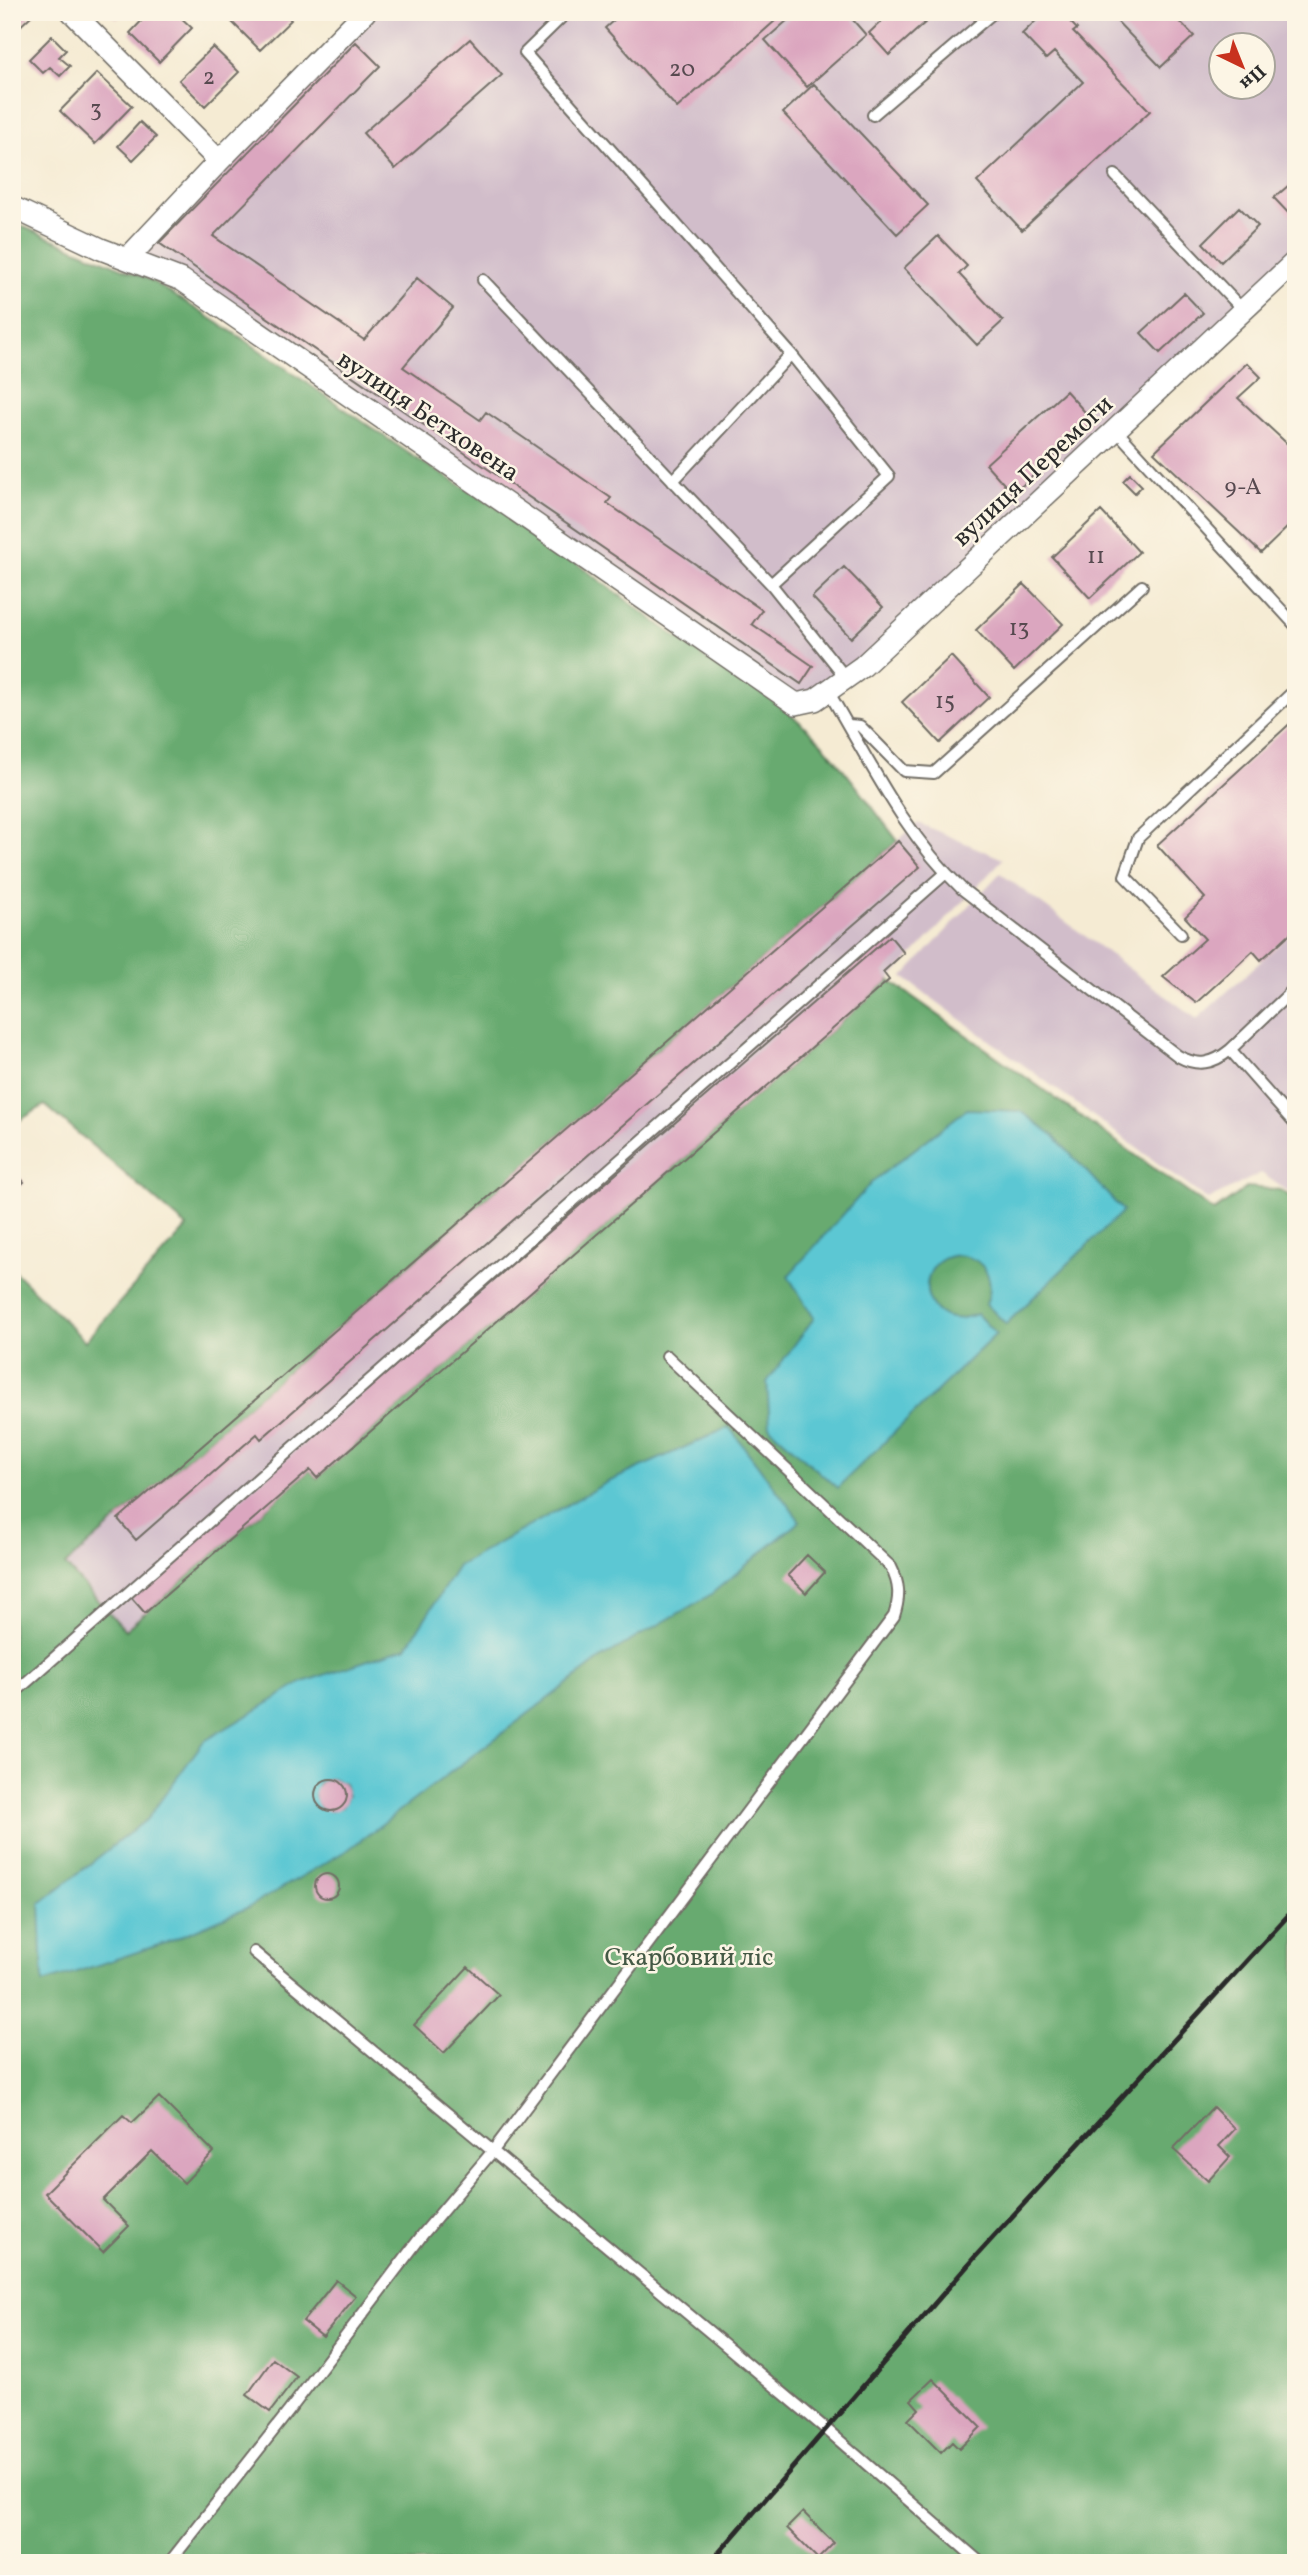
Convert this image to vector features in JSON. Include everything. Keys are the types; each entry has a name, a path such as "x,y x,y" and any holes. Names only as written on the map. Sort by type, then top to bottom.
{"street":[{"path":"72,12 219,161"},
{"path":"128,258 365,12"},
{"name":"вулиця Бетховена","path":"12,207 101,249 182,280 796,704"},
{"name":"вулиця Перемоги","path":"796,704 815,700 848,679 1296,261"}],"lane":[{"path":"567,12 525,53 791,354 889,475 771,584"},
{"path":"873,115 994,12"},
{"path":"1115,175 1243,310"},
{"path":"483,280 771,584 848,679"},
{"path":"673,481 791,354"},
{"path":"1115,430 1296,626"},
{"path":"849,725 860,726 904,771 934,773 1142,586"},
{"path":"1181,934 1125,876 1138,838 1296,689"},
{"path":"828,691 910,831 946,873 973,898 1178,1056 1191,1064 1205,1064 1220,1058 1296,987"},
{"path":"12,1695 946,873"},
{"path":"1230,1050 1296,1125"},
{"path":"169,2563 423,2234 492,2152 894,1616 900,1599 898,1582 891,1567 667,1356"},
{"path":"254,1952 826,2429 981,2563"}],"shaded area":[{"path":"365,12 1296,12 1296,261 863,666 796,704 182,280 128,258"},
{"path":"918,823 1003,859 889,980 317,1478 309,1470 126,1631 65,1565"},
{"path":"1000,873 1197,1019 1296,929 1296,1197 1261,1173 1208,1200 903,977"}],"green space":[{"name":"Скарбовий ліс","path":"12,222 150,280 242,338 420,461 514,517 717,667 761,692 788,712 835,758 898,841 65,1565 125,1630 310,1470 317,1478 889,980 1214,1211 1248,1187 1280,1190 1296,1200 1296,2563 12,2563 12,1269 85,1341 187,1227 45,1105 12,1125"}],"water":[{"path":"967,1109 1021,1111 1054,1136 1123,1211 1006,1324 986,1304 990,1286 986,1272 978,1262 953,1256 941,1260 932,1270 927,1285 934,1307 951,1318 977,1314 996,1334 837,1488 770,1428 767,1382 814,1318 788,1276 873,1181"},
{"path":"729,1427 800,1521 710,1595 603,1657 349,1849 249,1907 165,1943 43,1983 40,1903 147,1819 203,1742 303,1682 407,1647 458,1566 606,1483","holes":["332,1778 344,1784 348,1796 342,1807 331,1811 320,1807 315,1796 319,1783"]}],"building":[{"path":"12,12 27,12 31,16 12,34"},
{"path":"110,12 124,12 117,19"},
{"path":"150,12 175,12 192,28 159,62 130,33"},
{"path":"240,12 284,12 291,20 260,50 231,21"},
{"path":"623,12 785,12 677,108 605,28"},
{"path":"797,12 846,12 866,35 807,87 765,40"},
{"path":"891,12 937,12 889,55 869,33"},
{"path":"1045,12 1061,12 1077,29 1073,32 1150,111 1022,230 977,182 1083,82 1054,52 1046,59 1022,34"},
{"path":"1108,12 1171,12 1194,36 1161,67"},
{"path":"52,36 66,50 59,57 70,66 60,76 50,67 43,73 29,59"},
{"path":"470,39 502,75 395,169 363,133"},
{"path":"356,42 380,66 213,236 364,340 417,278 453,308 403,367 480,420 486,412 611,498 607,503 762,610 752,624 813,666 801,684 159,243"},
{"path":"213,47 239,72 205,106 179,80"},
{"path":"97,73 132,106 95,144 60,111"},
{"path":"814,84 928,205 897,234 783,113"},
{"path":"140,122 156,137 133,160 118,146"},
{"path":"1296,179 1296,212 1291,216 1274,198"},
{"path":"1239,207 1258,226 1221,262 1203,243"},
{"path":"938,236 967,266 959,274 1003,321 977,345 904,268"},
{"path":"1184,293 1203,313 1160,353 1141,333"},
{"path":"1247,363 1261,377 1238,398 1296,452 1296,519 1261,553 1154,452"},
{"path":"1066,391 1093,421 1013,494 986,464"},
{"path":"1130,474 1142,486 1135,493 1123,481"},
{"path":"1101,511 1139,552 1090,598 1052,557"},
{"path":"844,567 883,607 851,638 812,597"},
{"path":"1024,584 1063,624 1014,671 976,630"},
{"path":"951,656 989,697 940,743 902,702"},
{"path":"1296,718 1296,928 1261,960 1253,951 1196,1003 1163,977 1205,939 1185,917 1205,898 1157,845"},
{"path":"898,841 920,867 261,1439 257,1434 136,1540 118,1519"},
{"path":"890,936 904,953 883,972 889,980 317,1478 310,1470 145,1613 130,1596"},
{"path":"12,1169 24,1182 12,1193"},
{"path":"807,1555 825,1572 806,1593 788,1575"},
{"path":"331,1779 343,1783 347,1795 343,1807 331,1811 319,1807 315,1795 319,1783"},
{"path":"327,1874 335,1878 339,1886 335,1894 327,1898 319,1894 315,1886 319,1878"},
{"path":"468,1967 499,1995 444,2053 414,2025"},
{"path":"159,2097 214,2152 184,2183 152,2151 103,2200 129,2226 103,2252 45,2193 123,2115 132,2123"},
{"path":"1213,2107 1235,2129 1219,2146 1230,2157 1208,2181 1173,2149"},
{"path":"336,2280 356,2296 323,2337 303,2321"},
{"path":"273,2359 297,2377 270,2412 247,2395"},
{"path":"933,2379 981,2427 959,2449 952,2442 941,2453 908,2420 919,2409 911,2400"},
{"path":"803,2512 834,2543 818,2559 787,2528"}],"railway":[{"path":"710,2563 975,2257 1296,1907"}]}
